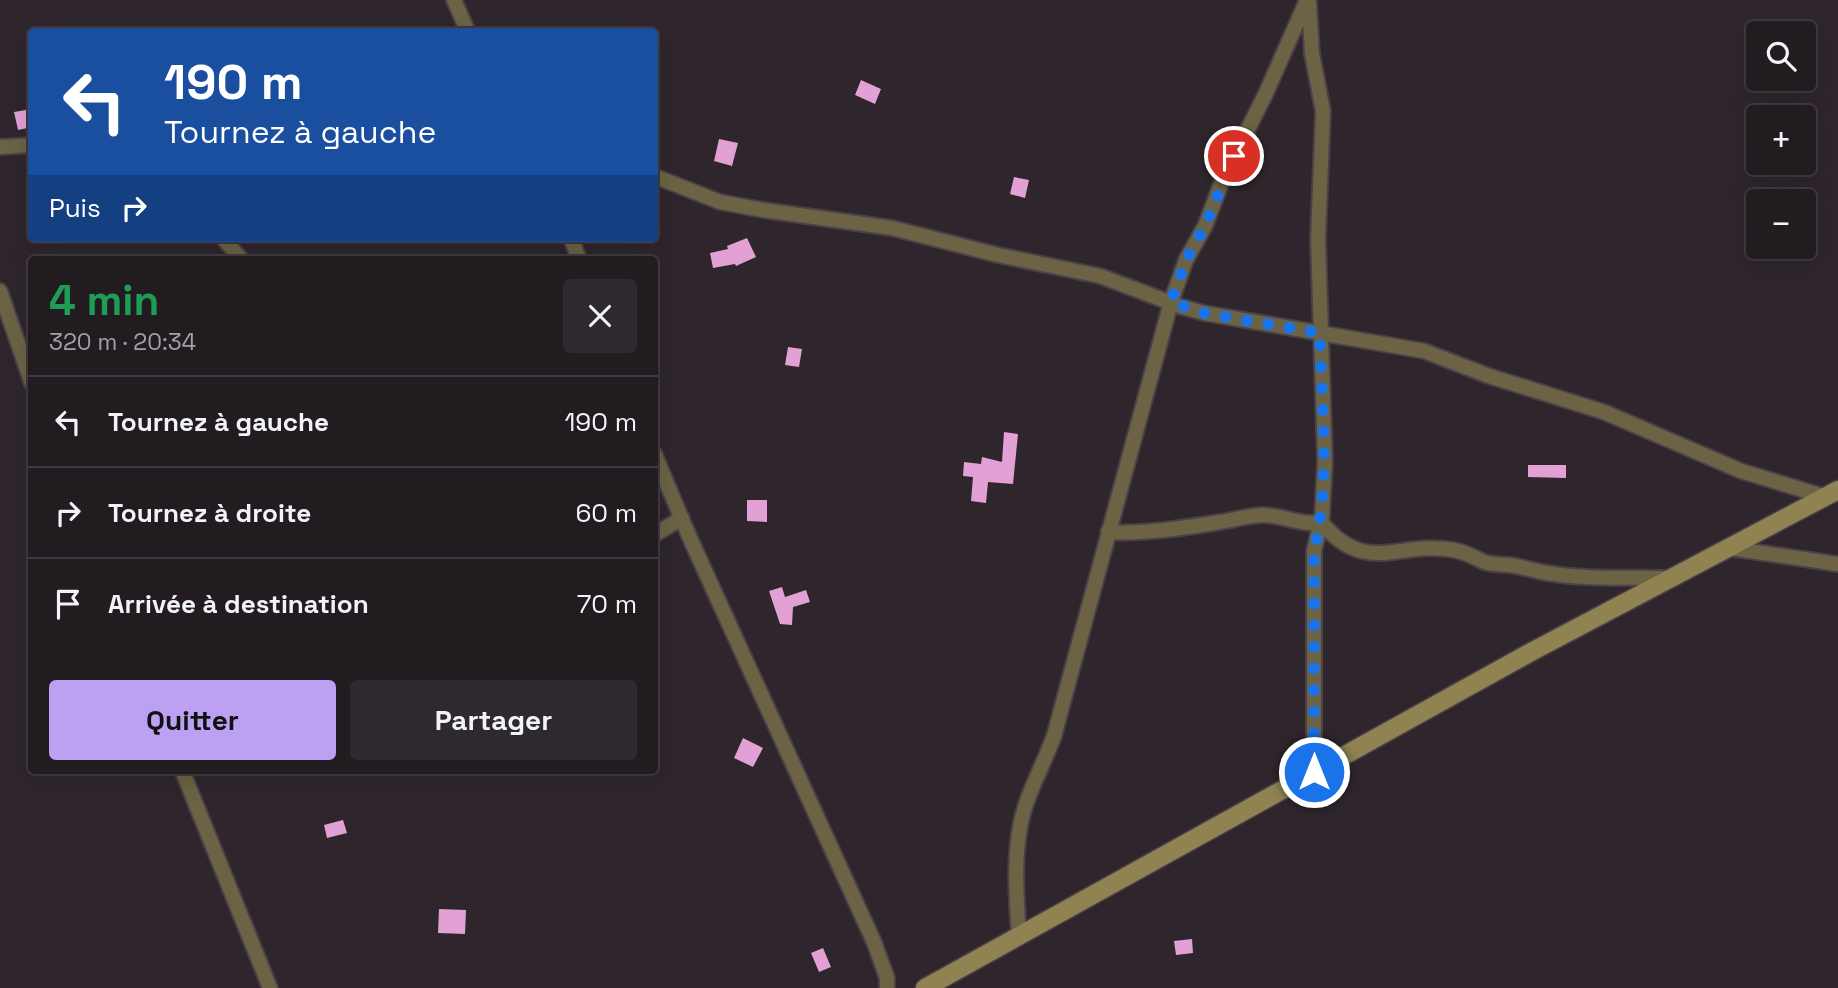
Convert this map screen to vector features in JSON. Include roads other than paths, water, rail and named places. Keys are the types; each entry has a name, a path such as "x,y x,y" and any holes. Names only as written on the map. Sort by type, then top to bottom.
{"street":[{"path":"454,0 466,28"},
{"path":"1018,936 1016,870 1026,803 1054,736 1171,302 1186,260 1205,226 1223,179 1308,0"},
{"path":"1308,0 1312,54 1323,111 1318,239 1325,462 1321,522 1314,551 1314,772"},
{"path":"0,147 28,145"},
{"path":"658,178 720,202 763,211 892,228 998,256 1100,276 1204,313 1435,354 1489,376 1604,412 1741,471 1832,494"},
{"path":"226,242 238,256"},
{"path":"0,290 28,372"},
{"path":"658,462 874,942 887,978 887,988"},
{"path":"925,988 1531,652 1832,494"},
{"path":"1108,531 1144,533 1261,515 1286,517 1306,524 1321,522"},
{"path":"658,532 682,518"},
{"path":"1321,522 1336,539 1360,552 1373,554 1432,548 1452,549 1470,553 1485,562 1586,579 1617,576 1671,578"},
{"path":"1729,548 1838,564"},
{"path":"184,774 270,988"}]}
